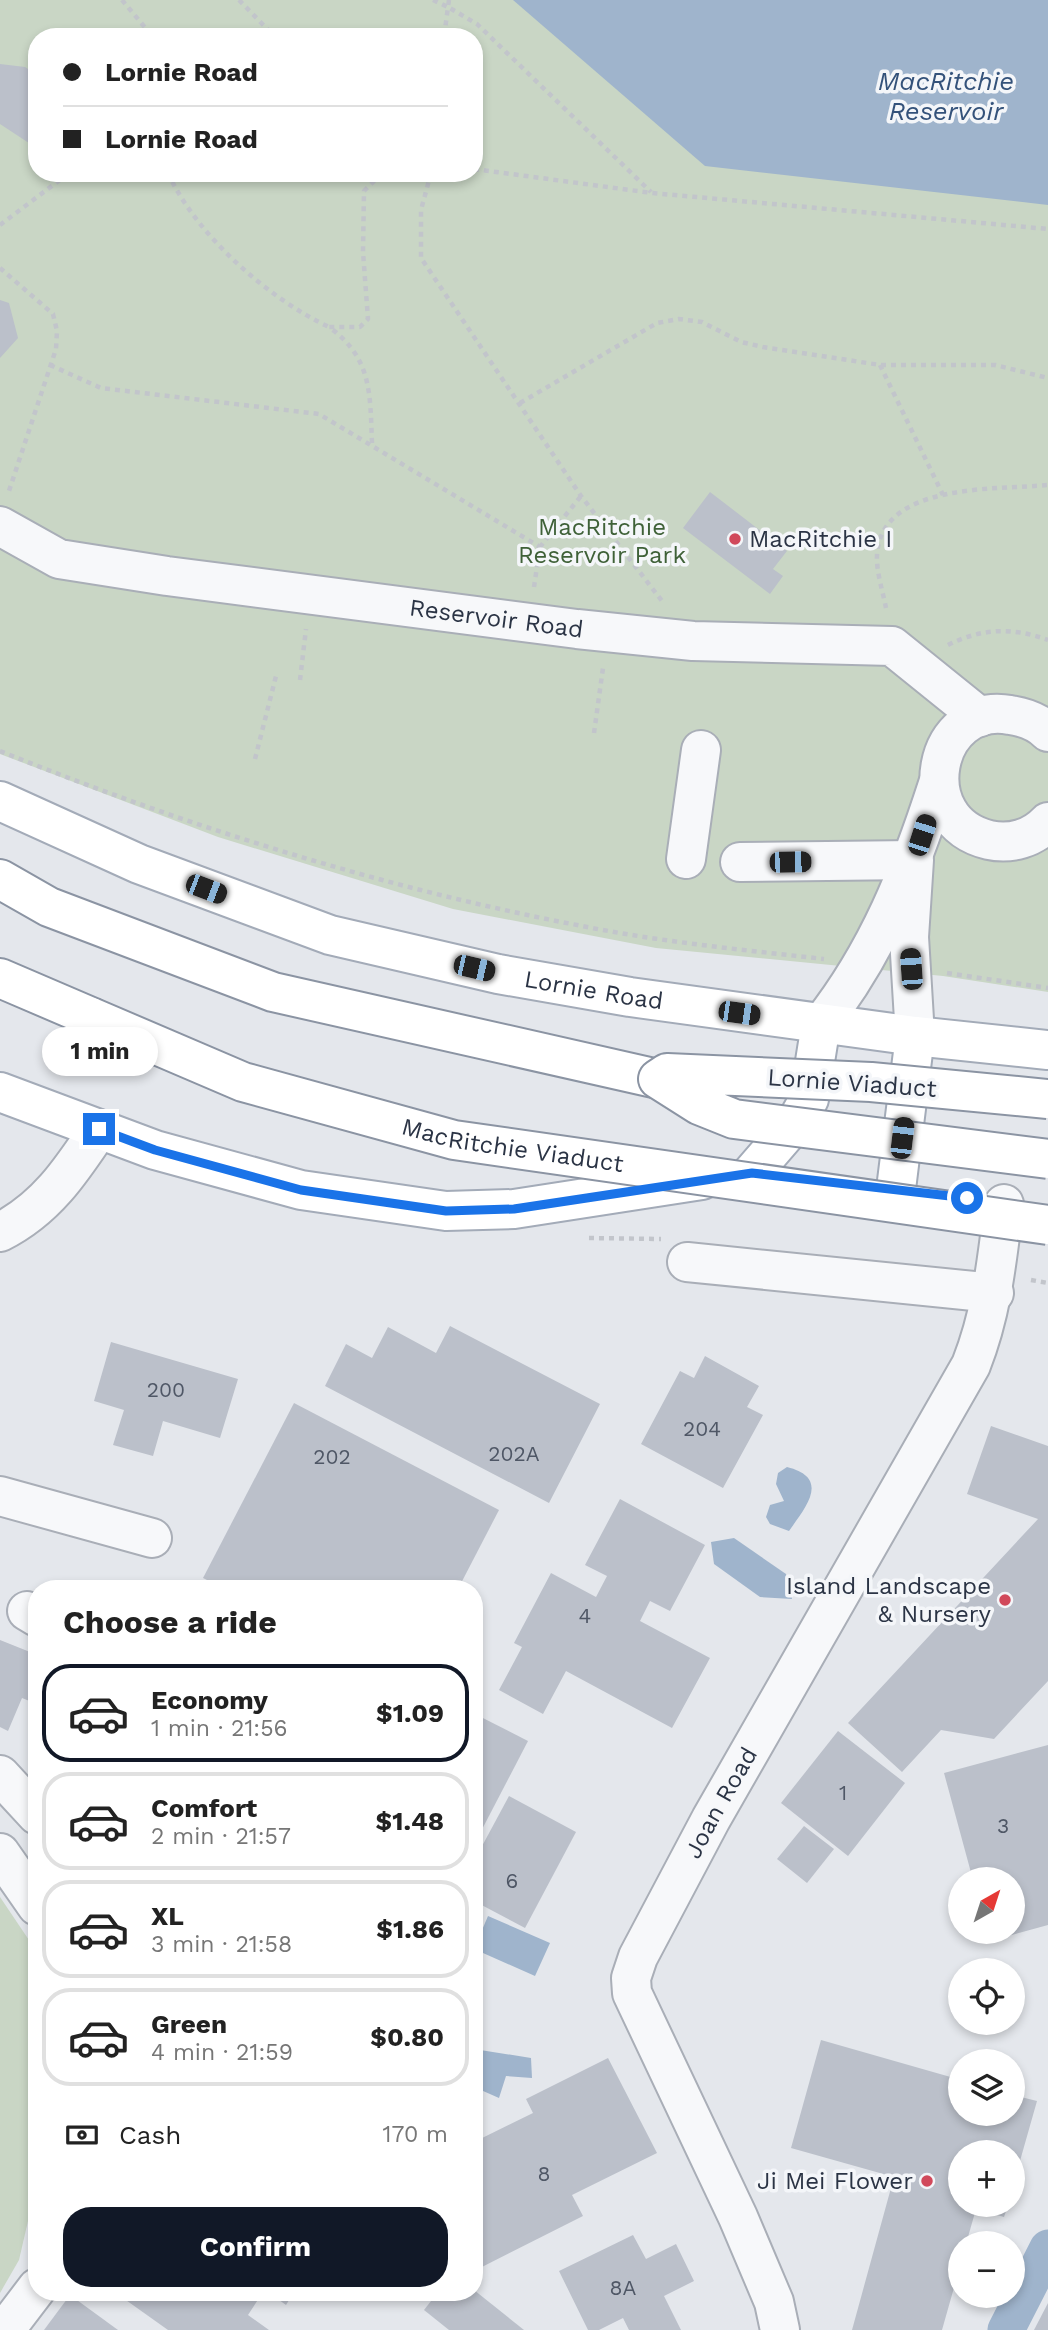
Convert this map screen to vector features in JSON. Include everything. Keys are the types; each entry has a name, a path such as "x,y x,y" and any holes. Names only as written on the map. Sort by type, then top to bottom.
{"main road":[{"name":"Lornie Road","path":"0,802 139,864 330,935 498,974 821,1024 1048,1050"},
{"path":"0,879 49,907 272,992 657,1079 699,1105 734,1119 1048,1159"},
{"name":"MacRitchie Viaduct","path":"0,978 243,1082 454,1140 1048,1225"},
{"path":"752,1173 796,1122 809,1099 821,1024"},
{"path":"896,1189 915,1036"},
{"name":"Lornie Viaduct","path":"657,1079 667,1073 830,1080 1048,1099"},
{"path":"0,1092 155,1150 301,1190 446,1211 514,1209 752,1173 1048,1210"}],"street":[{"name":"Reservoir Road","path":"0,526 59,559 577,629 693,640 892,646"},
{"path":"892,646 980,717"},
{"path":"821,1024 849,989 880,935 914,860 938,784 939,767 946,746 961,728 980,717 1002,713 1027,718 1048,732"},
{"path":"686,859 701,750"},
{"path":"938,784 945,806 958,824 976,836 998,842 1021,840 1046,831"},
{"path":"740,862 914,860"},
{"path":"914,860 909,937 915,1036"},
{"path":"0,1232 25,1220 62,1184 99,1129"},
{"name":"Joan Road","path":"780,2330 774,2302 738,2217 632,1993 631,1978 638,1957 710,1819 971,1364 986,1328 994,1293 1004,1204"},
{"path":"687,1262 994,1293"},
{"path":"0,1496 152,1538"},
{"path":"0,1775 28,1805"},
{"path":"28,1838 1,1855 28,1893"},
{"path":"5,2330 28,2300"}],"path":[{"path":"122,0 145,28"},
{"path":"239,0 266,28"},
{"path":"433,0 481,28"},
{"path":"444,28 449,0"},
{"path":"483,30 652,192"},
{"path":"483,170 652,192 1048,229"},
{"path":"0,225 57,182"},
{"path":"174,182 223,250 300,313 329,327 350,342 369,380 372,443"},
{"path":"329,327 360,327 368,319 363,252 364,191 373,182"},
{"path":"429,182 421,210 421,258 581,496 693,640"},
{"path":"0,268 53,314 56,349 12,482"},
{"path":"520,403 657,323 679,319 702,322 741,342 762,347 880,365 995,365 1048,378"},
{"path":"50,365 101,388 318,414 372,443 540,547"},
{"path":"880,365 943,495"},
{"path":"1048,485 924,498 906,507 892,520 882,536 877,555 892,646 931,653 967,636 996,630 1027,632 1048,640"},
{"path":"528,622 540,547 581,496"},
{"path":"577,629 604,669 594,733"},
{"path":"300,680 303,648"},
{"path":"255,759 276,676"},
{"path":"0,751 176,819 408,888 584,927 863,963"},
{"path":"911,969 1048,988"}],"green space":[{"name":"MacRitchie Reservoir Park","path":"0,0 1048,0 1048,992 943,976 656,948 453,909 218,837 0,754"},
{"path":"0,1897 28,1939 28,2221 19,2260 0,2293"}],"water":[{"name":"MacRitchie Reservoir","path":"513,0 1048,0 1048,205 705,166"},
{"path":"787,1467 808,1478 811,1486 807,1503 789,1531 770,1524 766,1517 770,1505 784,1501 776,1484 778,1473"},
{"path":"734,1538 786,1574 792,1599 760,1597 714,1564 711,1542"},
{"path":"488,1916 550,1943 535,1976 483,1953 483,1928"},
{"path":"483,2050 531,2058 532,2078 506,2076 499,2098 483,2091"}],"building":[{"path":"0,64 25,67 28,69 28,142 0,124"},
{"path":"0,300 9,303 18,338 0,358"},
{"name":"MacRitchie I","path":"710,492 787,551 773,569 783,576 770,594 683,528"},
{"path":"450,1326 600,1404 549,1503 325,1386 346,1344 372,1358 388,1327 436,1353"},
{"path":"111,1342 238,1379 220,1438 163,1421 153,1456 113,1445 124,1410 94,1401"},
{"path":"705,1356 759,1386 747,1407 763,1415 723,1488 641,1444 680,1371 694,1378"},
{"path":"294,1403 499,1510 463,1580 203,1578"},
{"name":"Island Landscape & Nursery","path":"991,1426 1048,1446 1048,1681 994,1739 941,1730 902,1772 848,1723 1038,1519 967,1494"},
{"path":"620,1499 705,1545 670,1611 650,1601 640,1621 710,1658 672,1728 566,1671 543,1714 499,1690 522,1647 514,1643 551,1573 596,1597 607,1576 585,1565"},
{"path":"0,1640 28,1651 28,1700 22,1698 8,1731 0,1727"},
{"path":"483,1718 528,1741 483,1827"},
{"path":"838,1731 905,1783 848,1856 781,1803"},
{"path":"1048,1745 1048,1925 1026,1931 1026,1867 969,1867 944,1773"},
{"path":"509,1796 576,1832 525,1928 483,1906 483,1844"},
{"path":"804,1826 834,1849 807,1883 777,1859"},
{"name":"Ji Mei Flower","path":"821,2040 948,2076 948,2126 1025,2126 1025,2098 1037,2101 1025,2143 1025,2140 948,2140 948,2217 974,2217 970,2231 948,2231 948,2308 942,2330 852,2330 894,2177 791,2148"},
{"path":"608,2058 657,2153 572,2195 583,2216 483,2266 483,2138 533,2113 526,2099"},
{"path":"633,2235 646,2259 676,2244 694,2281 664,2296 681,2330 629,2330 623,2318 599,2330 588,2330 559,2271"},
{"path":"483,2297 524,2330 449,2330 424,2310 431,2301 483,2301"},
{"path":"66,2301 78,2301 118,2330 44,2330"},
{"path":"127,2301 257,2301 248,2315 269,2330 168,2330"},
{"path":"1048,2303 1048,2330 1034,2330"}],"waterway":[{"path":"1006,2330 1048,2248"}],"place":[{"name":"MacRitchie I","path":"735,539"},
{"name":"Island Landscape & Nursery","path":"1005,1600"},
{"name":"Ji Mei Flower","path":"927,2181"}],"route":[{"path":"99,1129 155,1150 301,1190 446,1211 514,1209 752,1173 967,1198"}]}
